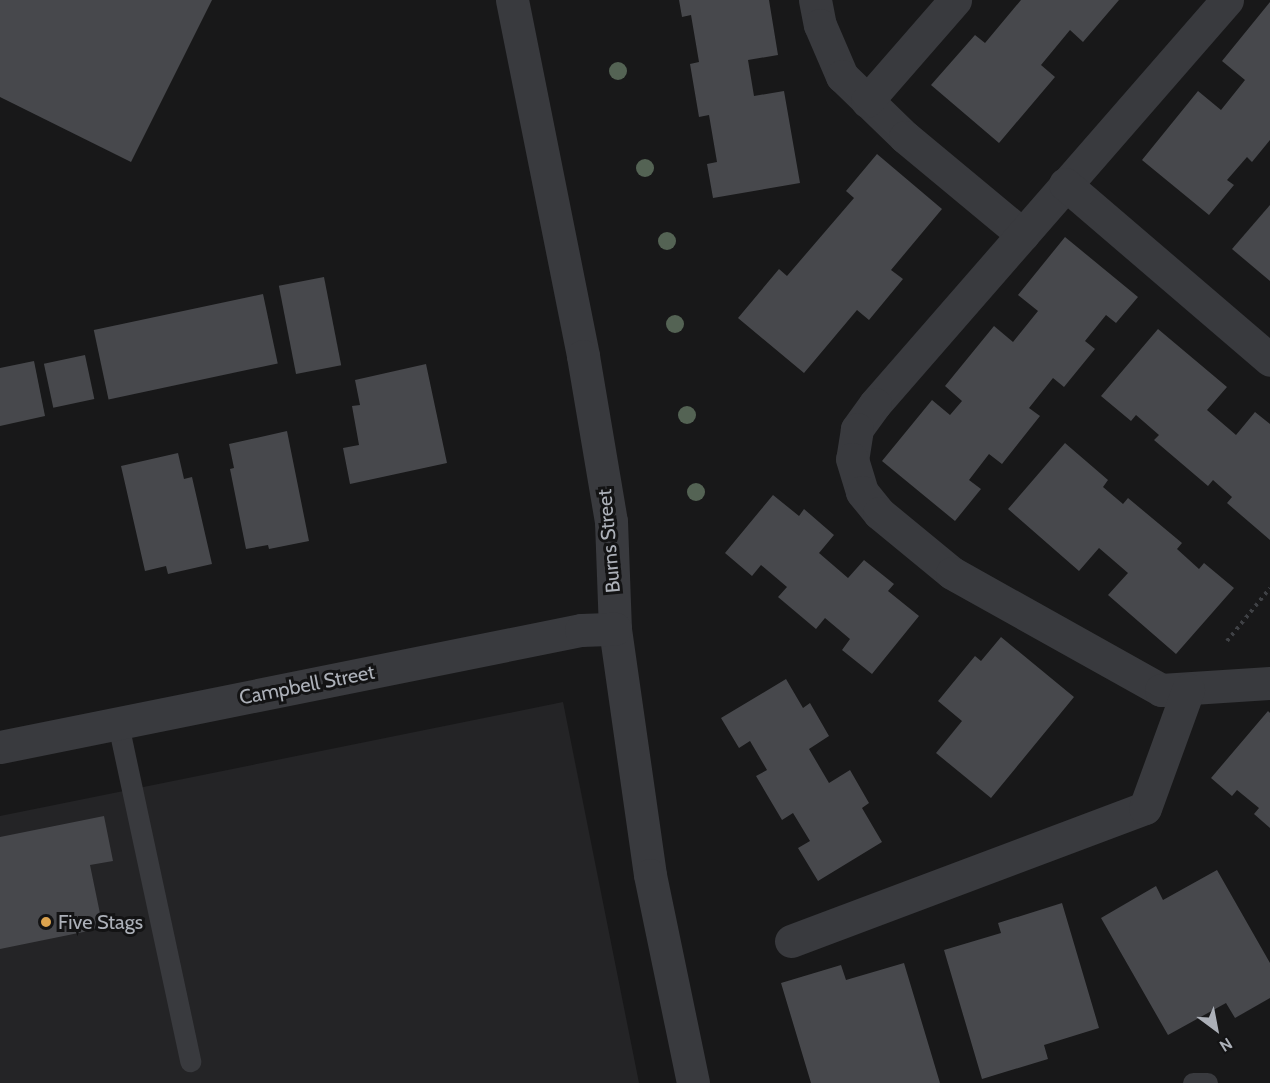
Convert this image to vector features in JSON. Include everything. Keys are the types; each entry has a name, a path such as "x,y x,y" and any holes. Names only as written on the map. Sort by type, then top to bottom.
{"street":[{"name":"Burns Street","path":"512,0 583,356 611,521 615,629 650,875 693,1083"},
{"path":"815,0 820,25 842,76 867,101 1023,235"},
{"path":"867,101 955,0"},
{"path":"1227,0 1065,184 857,429 852,459 862,492 879,513 952,573 1161,690 1270,683"},
{"path":"1065,184 1270,360"},
{"name":"Campbell Street","path":"0,747 581,630 615,629"},
{"path":"791,941 1145,808 1188,690"}],"lane":[{"path":"118,724 190,1061"},
{"path":"1193,1083 1207,1083"}],"shaded area":[{"path":"563,702 639,1083 0,1083 0,816"}],"building":[{"path":"0,0 212,0 131,162 0,97"},
{"path":"679,0 769,0 778,55 748,60 754,96 784,91 800,183 713,198 707,164 717,162 709,115 699,117 690,64 699,62 691,15 682,17"},
{"path":"1021,0 1119,0 1083,42 1070,30 1041,65 1055,77 999,143 931,85 975,35 985,43"},
{"path":"1270,2 1270,140 1252,162 1247,157 1227,180 1234,185 1209,215 1142,160 1198,91 1221,110 1245,80 1222,61"},
{"path":"877,154 942,209 891,270 903,279 869,320 857,310 804,373 738,318 779,269 787,276 854,198 846,191"},
{"path":"1270,205 1270,281 1232,249"},
{"path":"1065,237 1138,297 1116,323 1106,315 1085,341 1095,349 1064,387 1053,378 1029,408 1040,416 1002,464 989,454 969,480 981,489 955,521 882,461 932,400 950,415 962,401 945,386 994,326 1013,342 1038,311 1018,295"},
{"path":"324,277 341,365 296,374 279,286"},
{"path":"263,294 278,363 109,399 94,330"},
{"path":"1158,329 1227,387 1207,410 1236,435 1255,412 1270,424 1270,540 1227,503 1232,497 1213,480 1208,486 1154,440 1159,435 1136,415 1131,421 1101,396"},
{"path":"85,355 94,399 53,408 44,364"},
{"path":"34,361 45,416 0,426 0,368"},
{"path":"426,364 447,463 350,484 343,448 359,445 352,406 360,405 355,380"},
{"path":"287,431 309,541 269,549 268,545 246,549 230,469 234,468 229,444"},
{"path":"1065,443 1108,480 1103,487 1123,504 1128,498 1182,543 1177,549 1199,569 1204,563 1234,588 1176,654 1108,595 1128,573 1099,548 1079,571 1008,509"},
{"path":"178,453 184,479 192,477 212,564 168,574 166,566 145,571 121,466"},
{"path":"773,495 799,516 804,509 834,535 819,553 848,578 864,560 894,584 888,591 919,616 872,674 842,650 850,639 825,618 816,629 778,597 787,587 761,565 752,576 725,553"},
{"path":"1001,637 1074,697 991,798 936,753 962,721 938,701 975,656 981,661"},
{"path":"786,679 803,708 810,703 829,736 809,749 829,783 850,770 869,803 862,808 882,842 818,881 798,848 810,841 793,813 782,820 756,776 767,770 750,741 739,748 721,718"},
{"path":"1268,711 1270,713 1270,828 1254,814 1259,808 1237,790 1232,796 1211,778"},
{"path":"104,816 113,861 90,865 103,928 0,949 0,837"},
{"path":"1217,870 1270,963 1270,998 1235,1018 1226,1003 1168,1035 1101,918 1156,886 1163,900"},
{"path":"1062,903 1099,1028 1044,1045 1048,1059 982,1079 944,950 1001,933 998,923"},
{"path":"904,963 940,1083 811,1083 781,983 841,965 846,980"}],"place":[{"name":"Five Stags","path":"46,922"}]}
